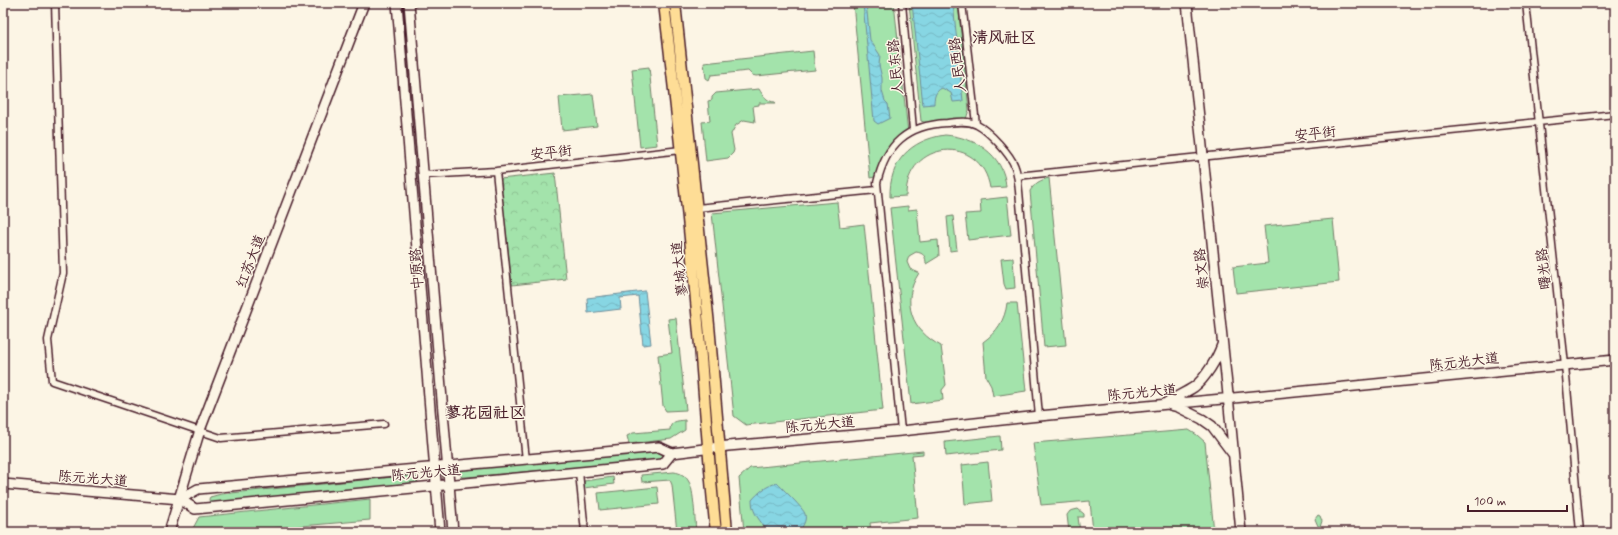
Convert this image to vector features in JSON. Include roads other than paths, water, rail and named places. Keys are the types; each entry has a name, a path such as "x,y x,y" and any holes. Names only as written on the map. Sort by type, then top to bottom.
{"main road":[{"path":"363,7 370,3"},
{"name":"中原路","path":"408,3 453,532"},
{"name":"蓼城大道","path":"664,3 681,150 700,343 706,414 707,448 716,532"},
{"name":"蓼城大道","path":"675,3 697,208 727,532"},
{"name":"崇文路","path":"1187,3 1241,532"},
{"name":"中原路","path":"397,5 436,467 440,532"},
{"name":"红苏大道","path":"169,532 200,430 363,7"},
{"path":"1165,404 1200,382 1219,354 1223,344"},
{"name":"陈元光大道","path":"180,499 198,489 659,447 672,453 707,448 1228,399 1615,360"},
{"path":"1165,404 1178,407 1202,419 1212,426 1233,454"},
{"name":"陈元光大道","path":"3,484 180,499 195,509 663,464 672,453"}],"street":[{"path":"55,3 63,273 48,340 52,381 221,438 384,424"},
{"name":"人民东路","path":"902,3 913,130"},
{"name":"人民西路","path":"962,3 976,124"},
{"name":"曙光路","path":"1526,3 1565,365 1580,532"},
{"name":"安平街","path":"1017,176 1615,114"},
{"path":"901,430 877,190 879,176 890,152 904,135 913,130 938,123 960,122 976,124 991,136 1009,155 1015,167 1039,416"},
{"name":"安平街","path":"423,175 496,171 681,150"},
{"path":"496,171 526,460"},
{"path":"697,208 877,190"},
{"path":"579,472 585,532"}],"water":[{"path":"863,3 866,3 870,40 880,55 879,65 882,78 882,91 885,101 888,104 890,118 878,124 874,121"},
{"path":"912,3 953,3 963,101 953,102 951,93 942,88 936,93 934,104 923,105"},
{"path":"645,291 651,344 643,345 638,296 620,298 621,309 588,313 587,298"},
{"path":"777,483 804,511 805,521 800,532 768,532 755,513 752,500 757,494 769,486"}],"district":[{"name":"清风社区","path":"1004,37"},
{"name":"蓼花园社区","path":"485,412"}]}
